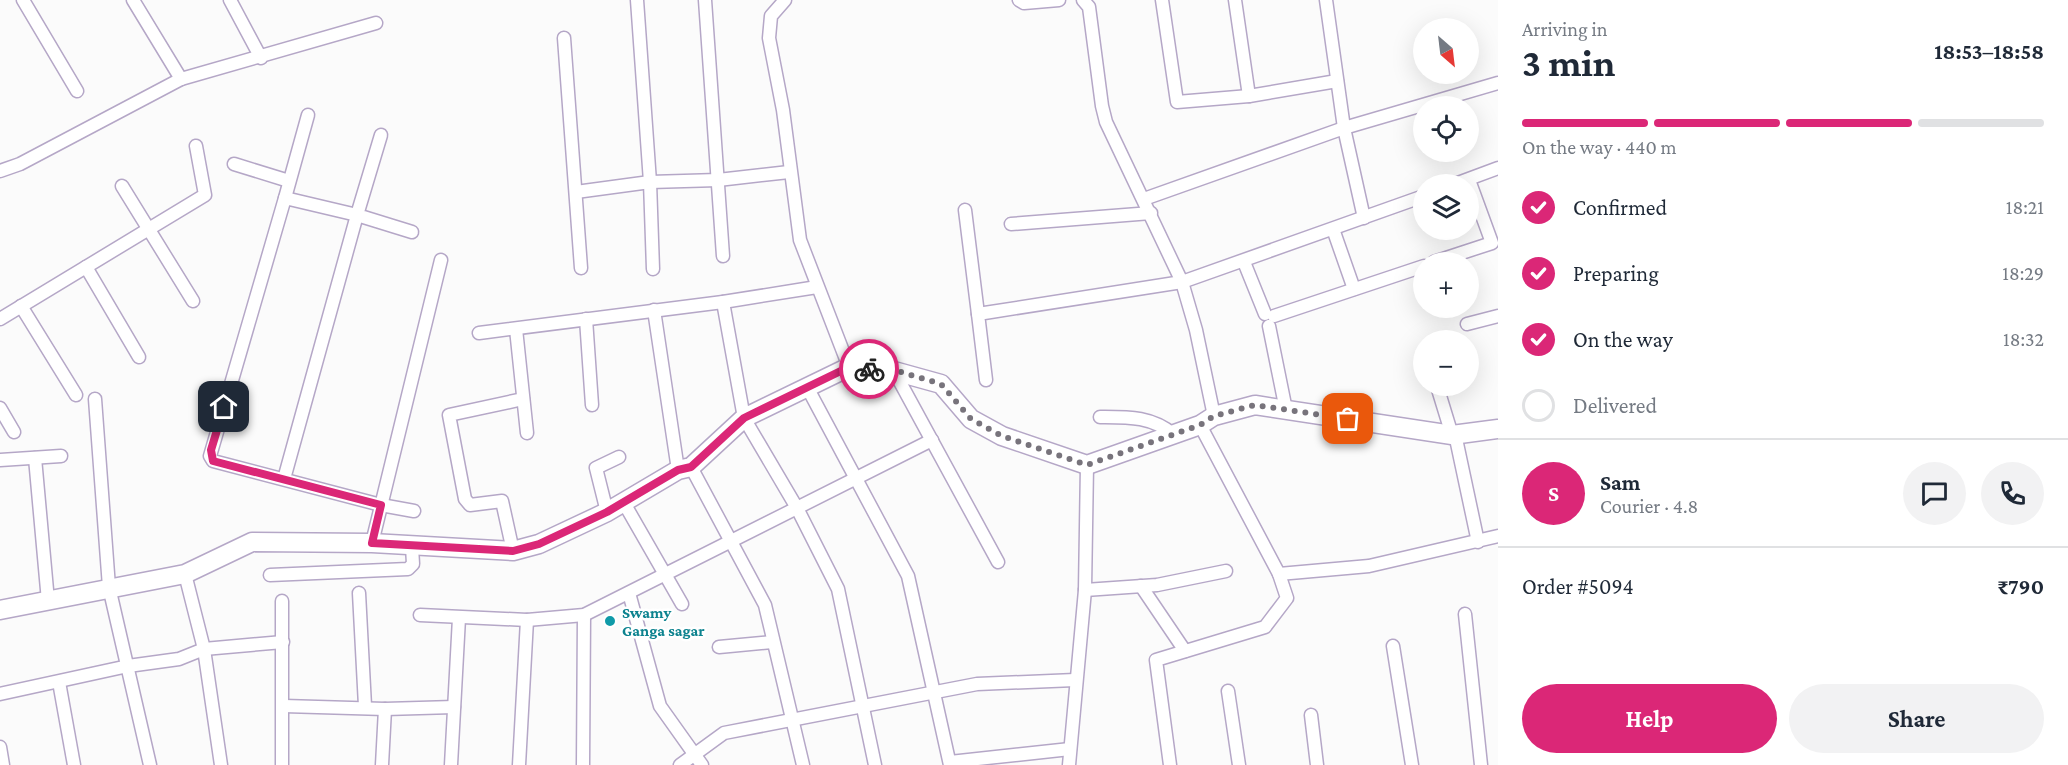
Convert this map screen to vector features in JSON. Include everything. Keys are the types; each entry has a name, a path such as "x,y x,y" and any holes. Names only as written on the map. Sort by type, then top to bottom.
{"street":[{"path":"23,0 77,91"},
{"path":"134,0 181,79"},
{"path":"230,0 261,58"},
{"path":"637,0 650,182 652,269"},
{"path":"705,0 723,256"},
{"path":"785,0 771,16 769,38 783,110 789,172 800,240 849,367"},
{"path":"1019,0 1024,3 1059,0"},
{"path":"1162,0 1177,102 1250,96 1337,81"},
{"path":"1234,0 1250,96"},
{"path":"1326,0 1344,128 1364,218"},
{"path":"1087,2 1106,122 1182,282 1196,330 1207,421 1280,574 1287,598 1265,627 1156,660 1170,765"},
{"path":"0,171 20,164 181,79 261,58 376,23"},
{"path":"564,38 581,268"},
{"path":"1144,200 1344,128 1498,82"},
{"path":"308,115 210,456 213,461 381,505 414,511"},
{"path":"284,479 381,135"},
{"path":"0,319 206,195 196,146"},
{"path":"234,164 290,181"},
{"path":"1479,176 1498,168"},
{"path":"576,192 650,182 718,180 789,172"},
{"path":"122,186 193,301"},
{"path":"285,198 357,215 412,232"},
{"path":"978,314 1182,282 1244,262 1413,200"},
{"path":"1465,252 1492,243 1479,207"},
{"path":"965,210 986,380"},
{"path":"1011,224 1151,213"},
{"path":"1333,229 1354,289"},
{"path":"372,543 441,261"},
{"path":"1244,262 1269,319 1286,410"},
{"path":"86,267 139,357"},
{"path":"1269,319 1413,270"},
{"path":"479,333 723,302 817,287"},
{"path":"723,302 744,418 797,508 838,589 875,765"},
{"path":"21,306 76,395"},
{"path":"654,310 685,469 732,543 765,605 803,765"},
{"path":"1467,324 1498,316"},
{"path":"586,319 592,405"},
{"path":"516,329 527,434"},
{"path":"0,610 185,574 252,542 372,543 513,551 539,544 607,512 685,469 744,418 849,367 894,370 941,384 971,419 1002,436 1087,465 1255,405 1454,435 1498,429"},
{"path":"894,370 998,562"},
{"path":"807,387 854,480 908,576 950,764 1071,749"},
{"path":"1440,396 1454,435 1478,542"},
{"path":"95,399 109,587 150,765"},
{"path":"513,551 502,501 470,505 465,499 449,415 523,399"},
{"path":"0,408 14,432"},
{"path":"1100,417 1144,419 1164,426 1173,435"},
{"path":"420,615 527,620 584,615 732,543 932,440"},
{"path":"0,460 61,456"},
{"path":"607,512 596,468 619,457"},
{"path":"35,458 48,601"},
{"path":"1069,765 1084,590 1087,465"},
{"path":"624,503 682,604"},
{"path":"1280,574 1369,566 1498,536"},
{"path":"270,575 408,569 413,564 412,547"},
{"path":"1084,590 1141,586 1226,571"},
{"path":"185,574 204,649 221,765"},
{"path":"1141,586 1185,651"},
{"path":"359,593 365,706"},
{"path":"629,593 660,706 702,765"},
{"path":"282,601 284,706 282,765"},
{"path":"1465,614 1482,765"},
{"path":"583,765 584,615"},
{"path":"452,765 459,618"},
{"path":"519,765 527,620"},
{"path":"0,694 128,666 179,659 204,649 283,642"},
{"path":"719,647 772,642"},
{"path":"1393,646 1412,765"},
{"path":"680,765 693,753 724,733 977,684 1076,680"},
{"path":"59,682 74,765"},
{"path":"1228,691 1239,765"},
{"path":"284,706 365,706 385,709 454,707"},
{"path":"382,765 385,709"},
{"path":"1311,715 1317,765"},
{"path":"0,747 3,765"}],"way so far":[{"path":"869,369 894,370 941,384 971,419 1002,436 1087,465 1200,425 1214,416 1255,405 1348,419"}],"place":[{"name":"Swamy Ganga sagar","path":"610,621"}],"route":[{"path":"224,407 211,450 210,456 213,461 381,505 372,543 513,551 539,544 607,512 678,470 691,467 744,418 849,367 869,369"}]}
